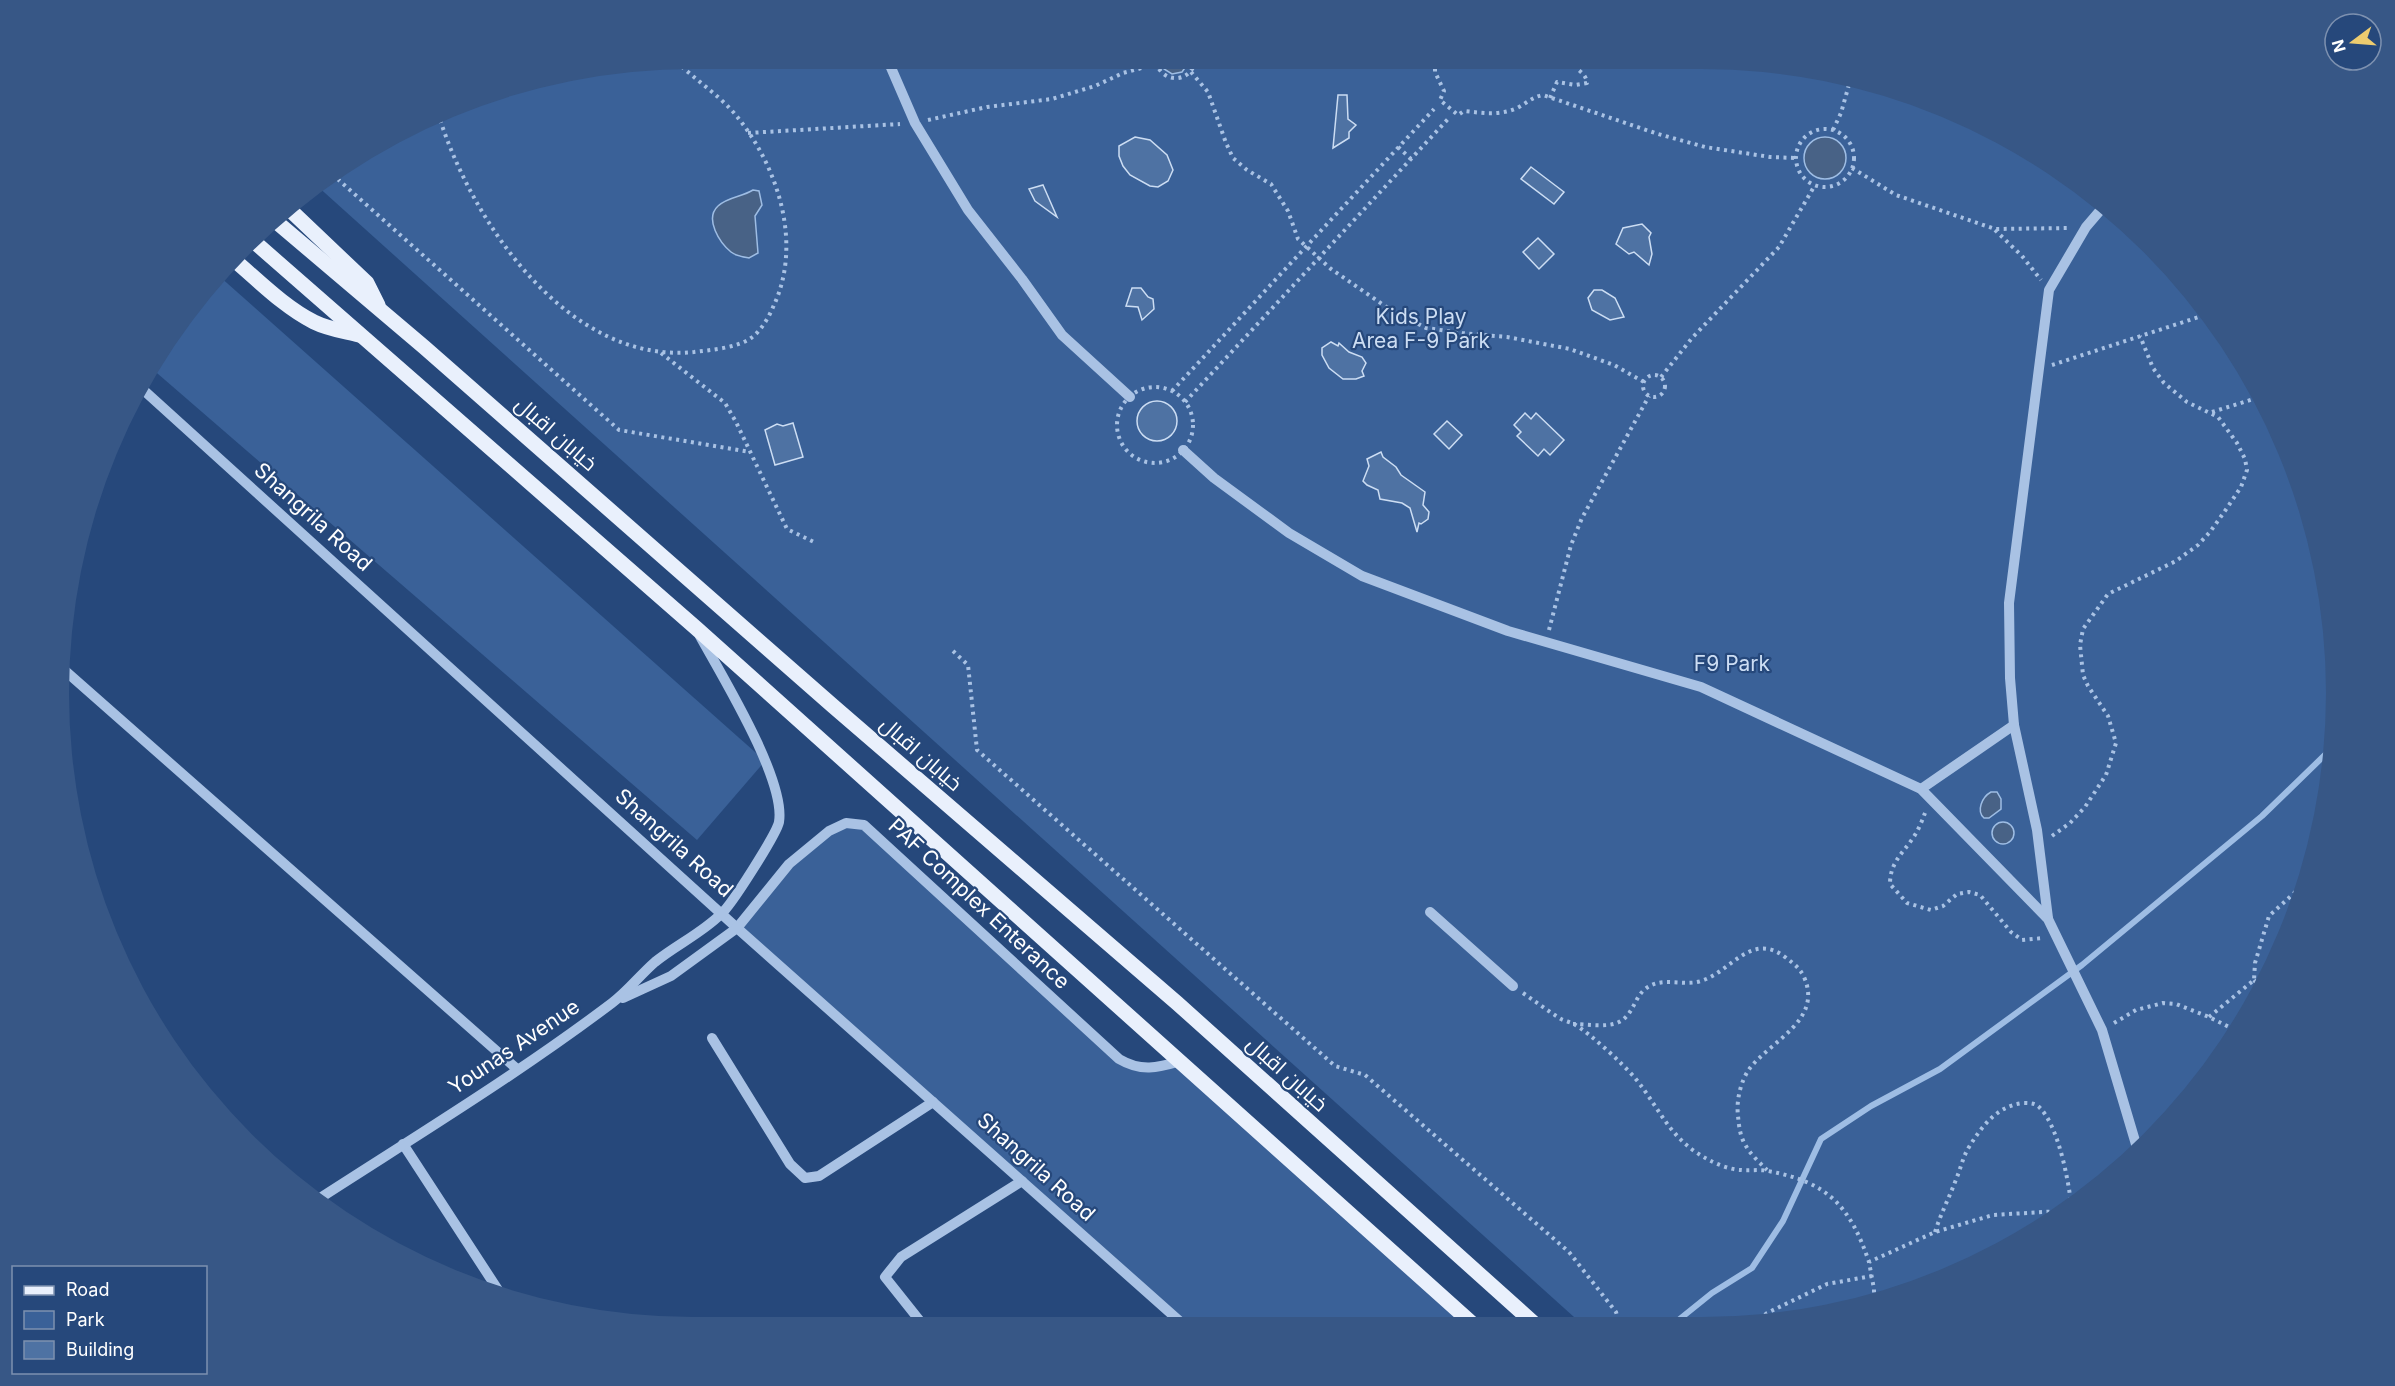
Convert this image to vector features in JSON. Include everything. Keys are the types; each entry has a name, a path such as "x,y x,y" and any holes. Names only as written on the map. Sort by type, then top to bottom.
{"main road":[{"path":"294,214 367,283 381,310"},
{"name":"خیابان اقبال","path":"281,225 381,310 1168,996 1527,1317"},
{"path":"259,246 696,628 1465,1317"},
{"path":"240,265 275,295 312,321 332,329 362,336"}],"street":[{"path":"892,69 915,123 968,210 1062,335 1130,397"},
{"path":"2099,212 2086,228 2049,290 2009,603 2010,678 2014,725 2039,844 2048,919 2102,1030 2135,1141"},
{"name":"Shangrila Road","path":"146,393 737,928 1175,1317"},
{"path":"1183,450 1214,478 1288,533 1362,576 1508,631 1701,687 1921,789 2048,919"},
{"path":"696,628 749,727 780,802 779,824 723,914"},
{"path":"69,675 517,1069"},
{"path":"1921,789 2014,725"},
{"name":"PAF Complex Enterance","path":"614,1002 671,976 737,928 789,864 829,831 846,823 864,825 1119,1059 1132,1067 1157,1068 1181,1061"},
{"path":"1430,912 1513,986"},
{"name":"Younas Avenue","path":"324,1196 517,1069 614,1002 655,962 723,914"},
{"path":"712,1038 790,1164 805,1178 819,1176 933,1102"},
{"path":"403,1144 495,1285"},
{"path":"917,1317 885,1277 901,1257 1022,1181"}],"path":[{"path":"441,122 462,178 493,230 526,271 570,314 592,329 642,349 660,353 697,351 732,345 750,339 769,315 782,285 786,249 784,216 772,178 748,133 725,104 685,69"},
{"path":"748,133 915,123 987,107 1052,99 1095,86 1136,69"},
{"path":"1160,69 1163,75 1181,79 1192,69"},
{"path":"1435,69 1444,91 1440,100 1458,115 1464,111 1488,115 1502,112 1516,108 1533,96 1543,95 1658,134 1705,147 1770,157 1796,158"},
{"path":"1550,98 1557,82 1575,85 1587,83 1579,69"},
{"path":"1191,72 1201,82 1213,102 1233,158 1247,170 1271,184 1288,211 1298,240 1318,259 1388,308 1426,328 1508,337 1569,349 1614,365 1644,382"},
{"path":"1833,130 1848,87"},
{"path":"1172,391 1434,109"},
{"path":"1185,402 1448,119"},
{"path":"1818,129 1833,130 1844,136 1850,143 1853,151 1852,168 1847,176 1833,185 1815,185 1802,174 1796,158 1798,148 1809,133 1818,129"},
{"path":"1398,147 1411,159"},
{"path":"1852,168 1896,195 1995,229 2086,228"},
{"path":"338,180 619,430 750,452"},
{"path":"1661,377 1699,330 1779,247 1815,185"},
{"path":"1995,229 2022,256 2049,290"},
{"path":"2039,370 2200,317"},
{"path":"2039,844 2070,824 2085,807 2106,775 2116,743 2108,716 2083,675 2080,645 2083,629 2108,594 2176,561 2198,545 2210,532 2241,487 2247,470 2245,459 2229,430 2211,412 2187,402 2164,383 2153,368 2140,336"},
{"path":"660,353 725,404 787,529 816,543"},
{"path":"1644,382 1652,376 1661,377"},
{"path":"1648,396 1656,397 1662,394 1665,384 1661,377"},
{"path":"1644,382 1648,396"},
{"path":"1161,387 1172,391 1185,402 1191,414 1192,427 1190,439 1183,450 1164,462 1153,463 1142,460 1124,447 1119,437 1118,415 1122,405 1130,397 1139,390 1161,387"},
{"path":"1545,642 1571,546 1582,518 1648,396"},
{"path":"2211,412 2252,399"},
{"path":"953,651 968,664 977,750 1335,1066 1365,1075 1569,1252 1616,1312 1617,1317"},
{"path":"1931,800 1920,826 1890,872 1890,884 1907,903 1931,910 1942,906 1956,894 1969,892 1980,895 2011,932 2022,940 2057,939"},
{"path":"2209,1017 2254,980 2255,963 2269,916 2293,894"},
{"path":"1574,1024 1618,1023 1630,1013 1643,991 1652,985 1662,982 1687,984 1701,981 1716,975 1737,957 1749,951 1767,948 1779,952 1800,968 1808,986 1808,999 1796,1025 1750,1068 1742,1084 1737,1107 1739,1130 1746,1147 1767,1170"},
{"path":"1513,986 1563,1020 1574,1024 1616,1059 1635,1079 1673,1134 1689,1148 1712,1161 1738,1170 1767,1170 1819,1187 1839,1203 1861,1239 1869,1262 1874,1293"},
{"path":"2102,1030 2136,1010 2163,1003 2176,1004 2229,1027"},
{"path":"1935,1232 1970,1146 1996,1113 2018,1104 2030,1103 2039,1107 2047,1118 2065,1170 2070,1197"},
{"path":"1869,1262 1935,1232 1993,1215 2050,1212"},
{"path":"1766,1314 1827,1284 1872,1276"}],"green space":[{"name":"F9 Park","path":"1702,69 1743,70 1824,81 1864,90 1941,116 1978,133 2049,174 2113,224 2143,252 2197,313 2221,346 2242,381 2279,454 2305,531 2314,571 2325,652 2325,734 2321,774 2305,855 2279,932 2262,969 2221,1040 2197,1073 2143,1134 2082,1188 2049,1212 1978,1253 1941,1270 1864,1296 1783,1312 1702,1317 1574,1317 323,191 346,174 417,133 492,102 571,81 652,70"},
{"path":"225,281 765,761 697,840 158,373 198,313"},
{"path":"864,825 1132,1067 1181,1061 1465,1317 1175,1317 737,928 789,864 829,831"}],"shaded area":[{"path":"1164,69 1184,69 1182,72 1172,74"},
{"path":"1825,137 1833,138 1840,143 1845,150 1845,166 1840,173 1833,178 1825,179 1817,178 1810,173 1805,166 1804,158 1805,150 1810,143 1817,138"},
{"path":"753,190 759,191 762,205 755,216 758,253 749,258 735,254 727,248 718,237 713,217 714,211 722,203"},
{"path":"1991,792 1997,792 2001,799 2001,809 1989,818 1984,818 1980,812 1981,804"},
{"path":"2003,822 2011,825 2014,833 2011,841 2003,844 1995,841 1992,833 1995,825"}],"building":[{"path":"1338,95 1347,95 1348,119 1356,125 1349,132 1349,138 1333,148"},
{"path":"1135,137 1150,140 1167,155 1173,170 1168,181 1158,187 1150,186 1130,175 1123,166 1119,156 1119,146"},
{"path":"1531,167 1564,192 1554,204 1521,179"},
{"path":"1043,185 1057,217 1035,201 1029,189"},
{"path":"1642,224 1651,233 1649,237 1652,254 1649,265 1634,252 1629,254 1616,244 1623,228"},
{"path":"1538,238 1554,254 1539,269 1523,252"},
{"path":"1132,288 1141,288 1148,297 1153,299 1154,309 1142,320 1138,307 1126,306"},
{"path":"1594,290 1602,290 1615,298 1624,317 1610,320 1592,310 1588,298"},
{"path":"1331,342 1338,346 1339,343 1349,352 1362,357 1366,363 1362,371 1364,376 1356,379 1343,379 1329,368 1322,355 1322,348"},
{"path":"1157,401 1165,402 1171,407 1176,413 1176,429 1171,435 1165,440 1157,441 1149,440 1143,435 1138,429 1137,421 1138,413 1143,407 1149,402"},
{"path":"1525,413 1531,419 1536,413 1564,440 1550,455 1544,449 1538,456 1517,436 1521,432 1514,425"},
{"path":"1447,421 1462,435 1449,449 1434,434"},
{"path":"793,423 803,457 775,465 765,430 777,424 783,426"},
{"path":"1381,452 1401,475 1425,492 1423,505 1429,512 1428,519 1419,523 1417,532 1410,508 1402,503 1380,499 1378,490 1363,481 1369,466 1367,459"}],"waterway":[{"path":"1682,1317 1712,1293 1752,1268 1783,1221 1821,1139 1871,1106 1940,1069 2082,965 2262,816 2323,757"}],"park label":[{"name":"Kids Play Area F-9 Park","path":"1421,329"}]}
